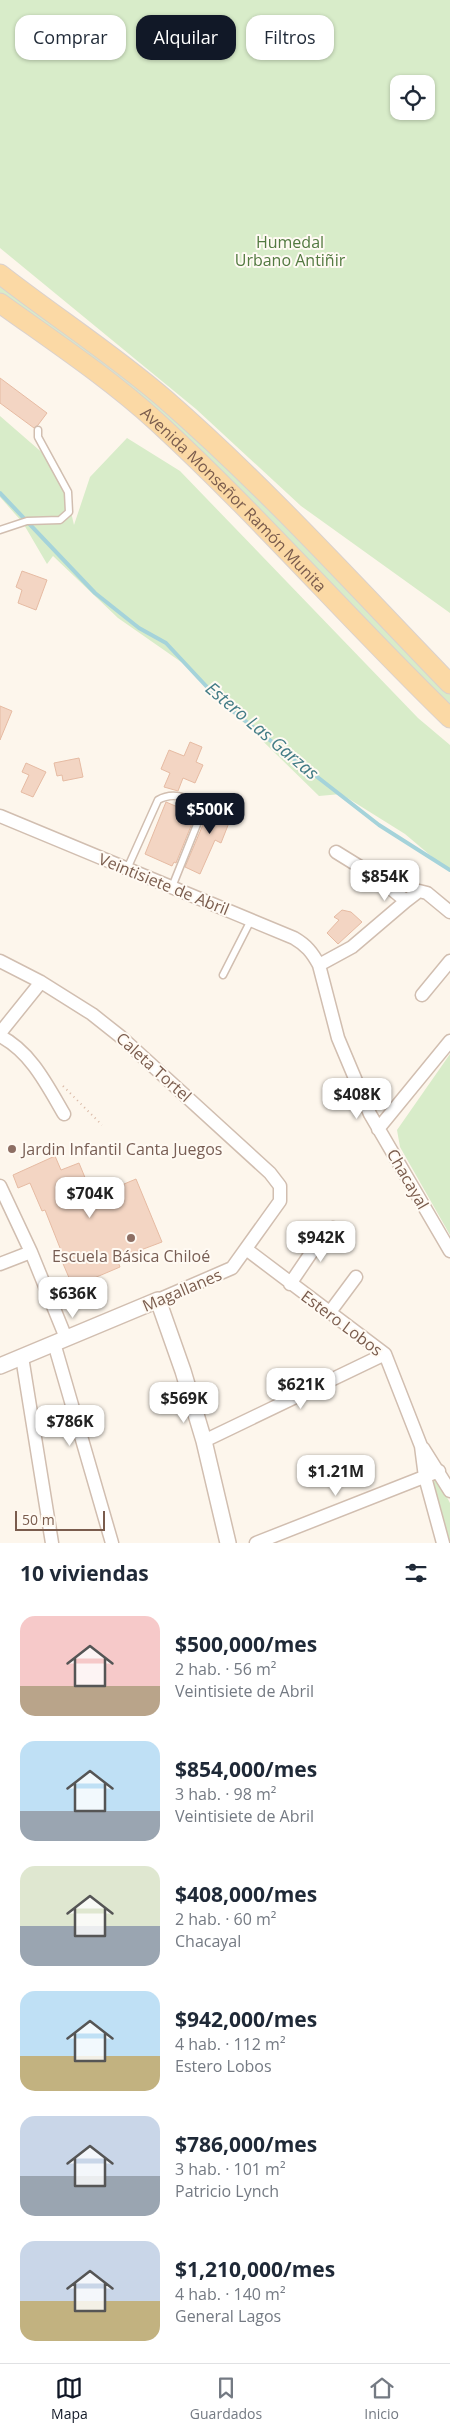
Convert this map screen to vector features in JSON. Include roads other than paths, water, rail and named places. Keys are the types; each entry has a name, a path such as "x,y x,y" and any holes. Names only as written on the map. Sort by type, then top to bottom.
{"main road":[{"name":"Avenida Monseñor Ramón Munita","path":"0,274 115,359 168,402 288,516 450,684"},
{"name":"Avenida Monseñor Ramón Munita","path":"0,303 124,394 156,421 276,538 450,718"}],"street":[{"name":"Veintisiete de Abril","path":"0,816 294,938 313,953 319,964"},
{"path":"336,852 378,878 406,901"},
{"path":"319,964 352,947 419,891 427,893 450,912"},
{"name":"Caleta Tortel","path":"0,961 41,982 92,1014 121,1037 270,1172 280,1186 280,1201"},
{"path":"422,995 450,961"},
{"name":"Chacayal","path":"319,964 338,1038 354,1078 378,1129 450,1251"},
{"path":"41,982 0,1035 21,1052 40,1072 64,1114"},
{"path":"378,1129 450,1041"},
{"path":"0,1186 31,1252 60,1340 112,1543"},
{"name":"Magallanes","path":"0,1366 232,1268 280,1201"},
{"path":"290,1284 313,1250 333,1228"},
{"name":"Estero Lobos","path":"246,1249 385,1354 422,1446 450,1491"},
{"path":"0,1264 31,1252"},
{"path":"330,1312 356,1277"},
{"path":"158,1300 183,1371 204,1441 228,1543"},
{"path":"204,1441 385,1354"},
{"path":"22,1357 52,1543"},
{"name":"Estero Lobos","path":"422,1446 425,1476 443,1543"},
{"path":"256,1543 438,1471"}],"lane":[{"path":"0,530 27,521 60,520 70,512 68,492 38,436 38,430"},
{"path":"127,869 158,800 168,796 184,797 198,805 200,817 172,887"},
{"path":"223,975 251,920"}],"waterway":[{"name":"Estero Las Garzas","path":"0,493 95,593 139,628 166,643 221,702 379,825 450,870"}],"place":[{"name":"Jardin Infantil Canta Juegos","path":"12,1149"},
{"name":"Escuela Básica Chiloé","path":"131,1238"}],"park label":[{"name":"Humedal Urbano Antiñir","path":"290,251"}]}
